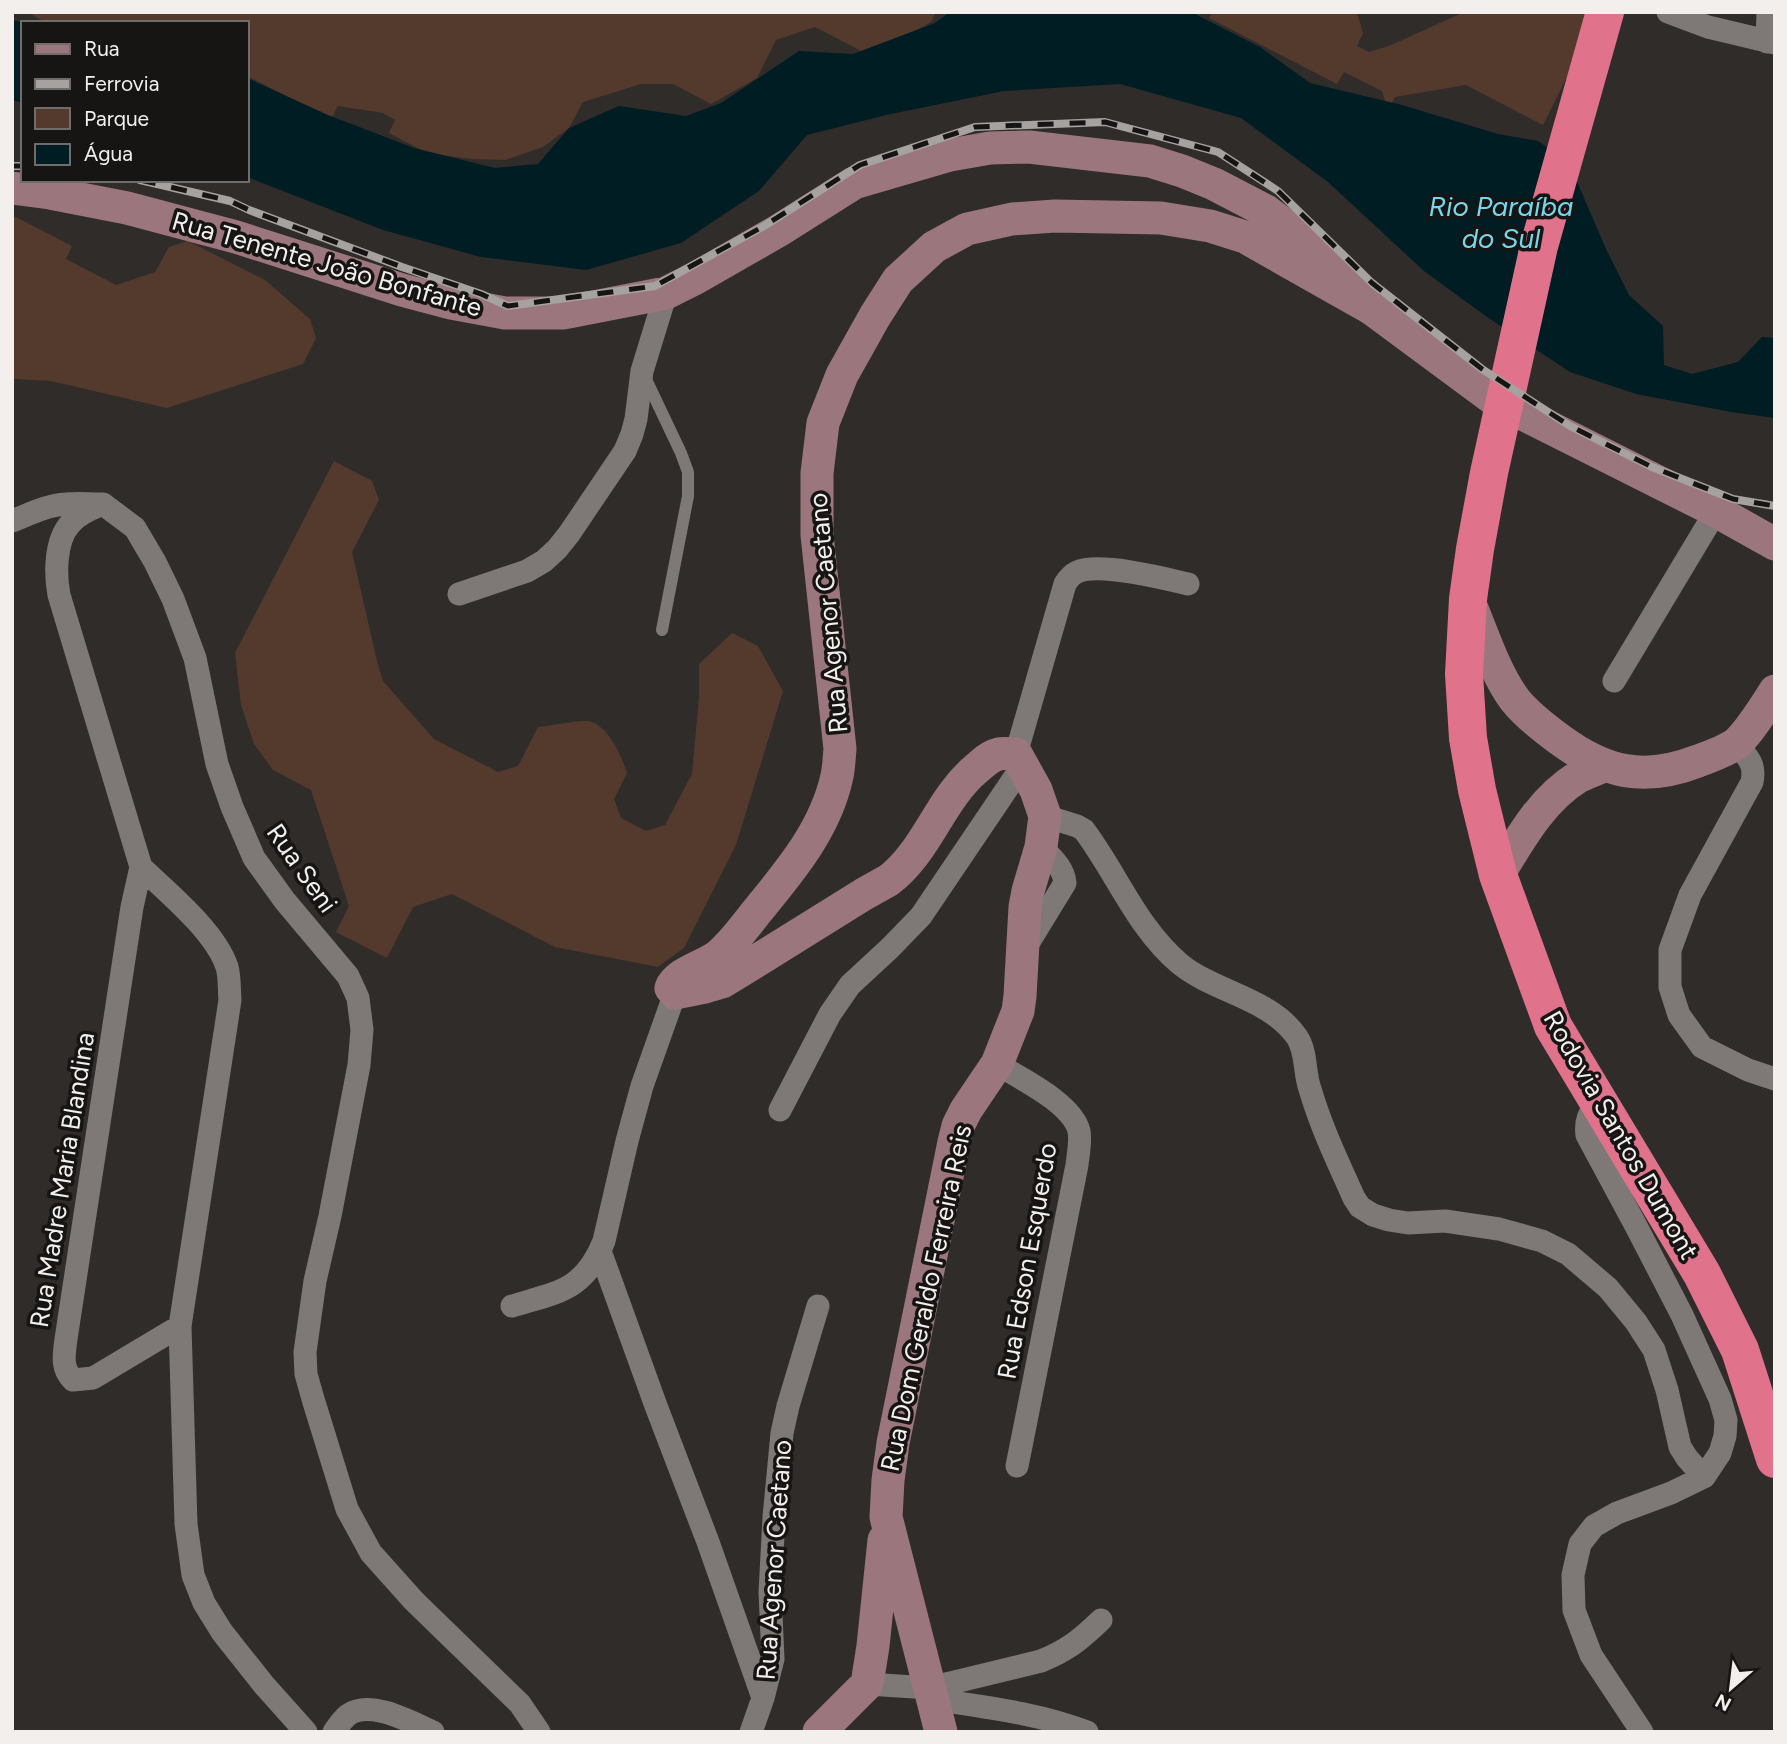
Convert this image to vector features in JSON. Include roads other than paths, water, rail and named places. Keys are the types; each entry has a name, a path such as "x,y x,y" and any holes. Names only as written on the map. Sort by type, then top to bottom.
{"highway":[{"name":"Rodovia Santos Dumont","path":"1605,12 1539,246 1489,473 1468,599 1464,674 1468,738 1477,790 1498,875 1553,1026 1702,1274 1740,1350 1775,1459"}],"street":[{"path":"1668,12 1708,27 1771,43 1768,12"},
{"name":"Rua Tenente João Bonfante","path":"12,188 127,208 236,237 451,303 505,313 563,313 666,293 696,278 854,183 950,155 990,148 1029,147 1150,162 1214,184 1266,211 1293,230 1372,309 1495,400 1716,511 1775,544"},
{"name":"Rua Agenor Caetano","path":"512,1306 559,1292 585,1275 600,1251 606,1232 626,1141 675,993 671,990 673,983 712,961 726,949 791,870 808,845 830,801 838,775 840,749 817,536 819,448 823,423 842,375 898,280 934,247 968,229 1001,221 1055,216 1161,218 1210,226 1245,237 1372,309"},
{"path":"459,594 527,572 544,561 557,549 625,451 636,419 642,371 666,293"},
{"path":"12,521 55,505 103,504"},
{"name":"Rua Madre Maria Blandina","path":"103,504 84,512 68,526 60,546 55,578 141,867 132,907 79,1248 63,1358 66,1373 73,1380 93,1378 180,1326"},
{"name":"Rua Seni","path":"103,504 135,528 173,599 195,658 217,764 254,858 285,901 348,976 358,998 362,1030 359,1065 315,1281 304,1352 306,1374 347,1509 371,1553 414,1601 520,1704 539,1732"},
{"path":"1614,681 1716,511"},
{"path":"780,1110 836,1004 850,985 921,916 1019,759 1065,584 1069,578 1076,572 1088,569 1149,574 1188,583"},
{"path":"1468,599 1502,680 1516,701 1573,750 1603,766 1640,772 1667,771 1704,759 1736,743 1775,691"},
{"path":"1736,743 1753,764 1752,782 1690,895 1670,950 1670,987 1679,1015 1702,1046 1748,1070 1775,1079"},
{"path":"675,993 713,984 737,974 889,880 901,871 911,858 961,781 985,761 999,754 1019,759 1036,790 1043,832 1077,826 1084,830 1126,899 1161,946 1202,978 1263,1008 1290,1028 1299,1040 1308,1086 1324,1131 1360,1207 1389,1220 1408,1223 1445,1221 1499,1229 1542,1241 1568,1254 1608,1288 1636,1322 1654,1350 1667,1390 1680,1447 1704,1477"},
{"path":"1498,875 1525,832 1558,793 1579,776 1603,766"},
{"name":"Rua Dom Geraldo Ferreira Reis","path":"941,1732 886,1517 888,1480 893,1443 958,1126 997,1064 1018,1011 1028,891 1043,832"},
{"path":"141,867 213,939 227,968 230,1000 180,1326 186,1524 193,1575 204,1603 222,1632 306,1732"},
{"name":"Rua Edson Esquerdo","path":"997,1064 1057,1102 1071,1114 1079,1132 1077,1165 1017,1466"},
{"path":"1598,1102 1590,1110 1586,1124 1587,1135 1682,1315 1720,1399 1726,1420 1720,1453 1704,1477 1618,1513 1594,1526 1580,1544 1573,1575 1574,1610 1591,1655 1643,1732"},
{"path":"600,1251 763,1698"},
{"name":"Rua Agenor Caetano","path":"751,1732 772,1660 770,1592 782,1433 818,1306"},
{"path":"819,1732 867,1685 886,1517"},
{"path":"931,1693 1059,1654 1079,1641 1101,1620"},
{"path":"867,1685 931,1693 1064,1723 1087,1732"},
{"path":"334,1732 347,1715 361,1708 384,1711 433,1732"}],"lane":[{"path":"642,371 688,472 688,496 662,630"}],"water":[{"name":"Rio Paraíba do Sul","path":"950,12 1191,12 1260,47 1310,83 1402,105 1498,134 1538,141 1569,163 1629,295 1663,326 1664,365 1692,374 1738,362 1762,337 1775,338 1775,418 1636,394 1570,372 1424,271 1328,182 1241,118 1120,84 1004,91 886,115 807,135 759,191 681,243 586,270 481,257 383,230 248,177 248,78 328,115 414,148 495,168 538,164 569,128 619,106 686,116 721,103 799,51 853,54 935,23"},
{"path":"12,20 21,22 21,102 12,100"}],"railway":[{"path":"149,182 230,201 508,306 655,286 764,226 860,165 975,127 1105,122 1218,152 1278,191 1372,283 1482,369 1570,426 1652,467 1733,499 1775,506"},
{"path":"12,166 21,166"}]}
